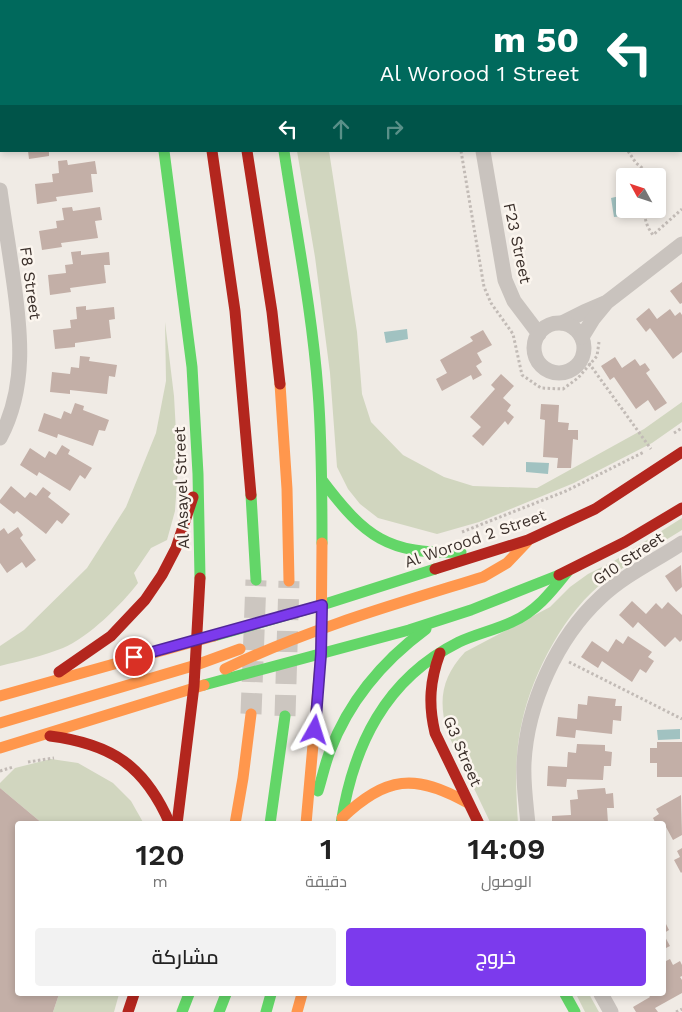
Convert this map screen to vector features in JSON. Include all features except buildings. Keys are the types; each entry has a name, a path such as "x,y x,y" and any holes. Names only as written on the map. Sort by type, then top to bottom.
{"main road":[{"name":"Al Asayel Street","path":"164,152 186,314 199,480 200,602 194,687 177,821"},
{"path":"212,152 234,296 244,391 256,580"},
{"path":"247,152 267,275 281,397 286,476 289,581"},
{"path":"284,152 312,337 318,391 322,480 321,654 307,821"},
{"name":"Al Worood 2 Street","path":"322,605 528,540 594,509 682,452"},
{"path":"45,682 111,636 145,600 162,575 176,548 199,480"},
{"path":"322,480 340,505 357,523 374,536 414,552 436,554 464,552 528,540"},
{"path":"0,748 194,687 439,621 505,597 570,569 623,543 682,508"},
{"path":"194,687 258,653 322,628 483,577 507,563 528,540"},
{"path":"341,821 353,769 362,743 390,697 405,681 440,653 458,643 509,624 530,613 548,596 570,569"},
{"path":"0,696 322,605"},
{"path":"285,627 322,605"},
{"path":"308,821 332,745 349,711 370,680 390,657 439,621"},
{"path":"0,723 196,665 254,643"},
{"name":"G3 Street","path":"440,653 430,684 429,701 431,717 435,733 477,821"},
{"path":"236,821 252,714"},
{"path":"270,821 285,716"},
{"path":"42,736 71,738 100,746 125,761 146,781 164,808 169,821"},
{"name":"G3 Street","path":"341,821 355,804 370,793 388,786 407,782 429,784 450,791 468,803"},
{"path":"128,1012 133,996"},
{"path":"182,1012 188,996"},
{"path":"219,1012 225,996"},
{"path":"266,1012 270,996"},
{"path":"297,1012 301,996"},
{"path":"566,996 575,1012"}],"street":[{"name":"F23 Street","path":"483,152 505,280 514,301 539,334"},
{"name":"F8 Street","path":"0,190 20,323 21,359 16,394 0,438"},
{"path":"582,337 593,319 607,302 682,244"},
{"path":"562,323 574,328 582,337 586,360 568,371 548,370 535,354 534,347 539,334 549,325 562,323 607,302"},
{"name":"G10 Street","path":"528,821 524,764 529,726 540,689 557,655 577,624 600,598 628,576 682,543"},
{"path":"602,996 611,1012"}],"path":[{"path":"461,152 484,287 491,303 513,334 522,375 541,388 563,389 578,378 586,360 597,356 601,334"},
{"path":"629,152 642,168"},
{"path":"646,218 648,228 653,235 682,209"},
{"path":"454,534 470,530 566,491 651,449 586,360"},
{"path":"557,655 682,719"},
{"path":"24,762 61,757"},
{"path":"0,771 16,765"},
{"path":"676,1012 682,1009"}],"green space":[{"path":"297,152 329,152 357,332 362,394 371,422 403,455 444,477 473,486 537,488 644,429 682,402 682,422 652,443 574,483 479,522 437,534 378,518 360,504 348,489 337,467 330,373 315,257"},
{"path":"165,322 174,396 178,468 175,511 167,540 151,548 134,573 138,583 123,601 94,628 63,648 0,666 0,646 24,630 87,568 126,507 156,433 166,381"},
{"path":"682,518 682,530 606,580 577,608 564,625 534,683 519,734 516,773 518,821 490,821 447,732 444,720 443,699 444,689 451,670 465,652 550,607 570,587 588,574 614,561"},
{"path":"51,759 78,763 113,783 131,801 142,821 39,821 0,788 0,783 15,768"},
{"path":"58,996 118,996 114,1012 53,1012"},
{"path":"577,996 590,996 599,1012 585,1012"}],"water":[{"path":"616,197 616,217 614,217 611,198"},
{"path":"407,329 408,339 386,343 384,332"},
{"path":"526,462 549,463 548,474 526,472"},
{"path":"680,729 680,739 658,740 657,730"}],"tunnel":[{"path":"251,714 256,580"},
{"path":"285,716 289,581"}],"traffic: fast":[{"path":"164,152 192,367 198,474 200,578"},
{"path":"284,152 308,301 315,361 321,448 322,543"},
{"path":"322,480 352,516 366,529 380,538 396,546 415,550 461,552"},
{"path":"251,495 256,580"},
{"path":"214,636 322,605 435,569"},
{"path":"342,821 346,795 364,742 392,695 411,675 433,657 459,642 506,625 529,612 543,600 568,571"},
{"path":"204,685 409,630 471,610 559,575"},
{"path":"318,791 328,756 347,715 382,668 426,629"},
{"path":"270,821 285,716"},
{"path":"182,1012 188,996"},
{"path":"219,1012 225,996"},
{"path":"266,1012 270,996"},
{"path":"566,996 575,1012"}],"traffic: slow":[{"path":"280,384 287,489 289,581"},
{"path":"225,669 320,629 483,577 507,563 527,542"},
{"path":"306,821 321,654 322,543"},
{"path":"0,696 214,636"},
{"path":"0,723 196,665 240,649"},
{"path":"0,748 204,685"},
{"path":"236,821 251,714"},
{"path":"342,818 373,794 387,787 402,784 416,783 432,787 468,803"},
{"path":"297,1012 301,996"}],"traffic: jam":[{"path":"212,152 235,311 251,495"},
{"path":"247,152 272,312 280,384"},
{"path":"435,569 528,540 595,509 682,452"},
{"path":"59,672 111,636 145,600 162,575 176,548 193,497"},
{"path":"559,575 625,542 682,508"},
{"path":"177,821 194,686 200,578"},
{"path":"440,653 431,692 431,712 435,733 478,821"},
{"path":"50,736 91,745 109,752 124,761 149,787 168,821"},
{"path":"128,1012 133,996"}],"route":[{"path":"134,657 322,605 320,680 315,730"}]}
